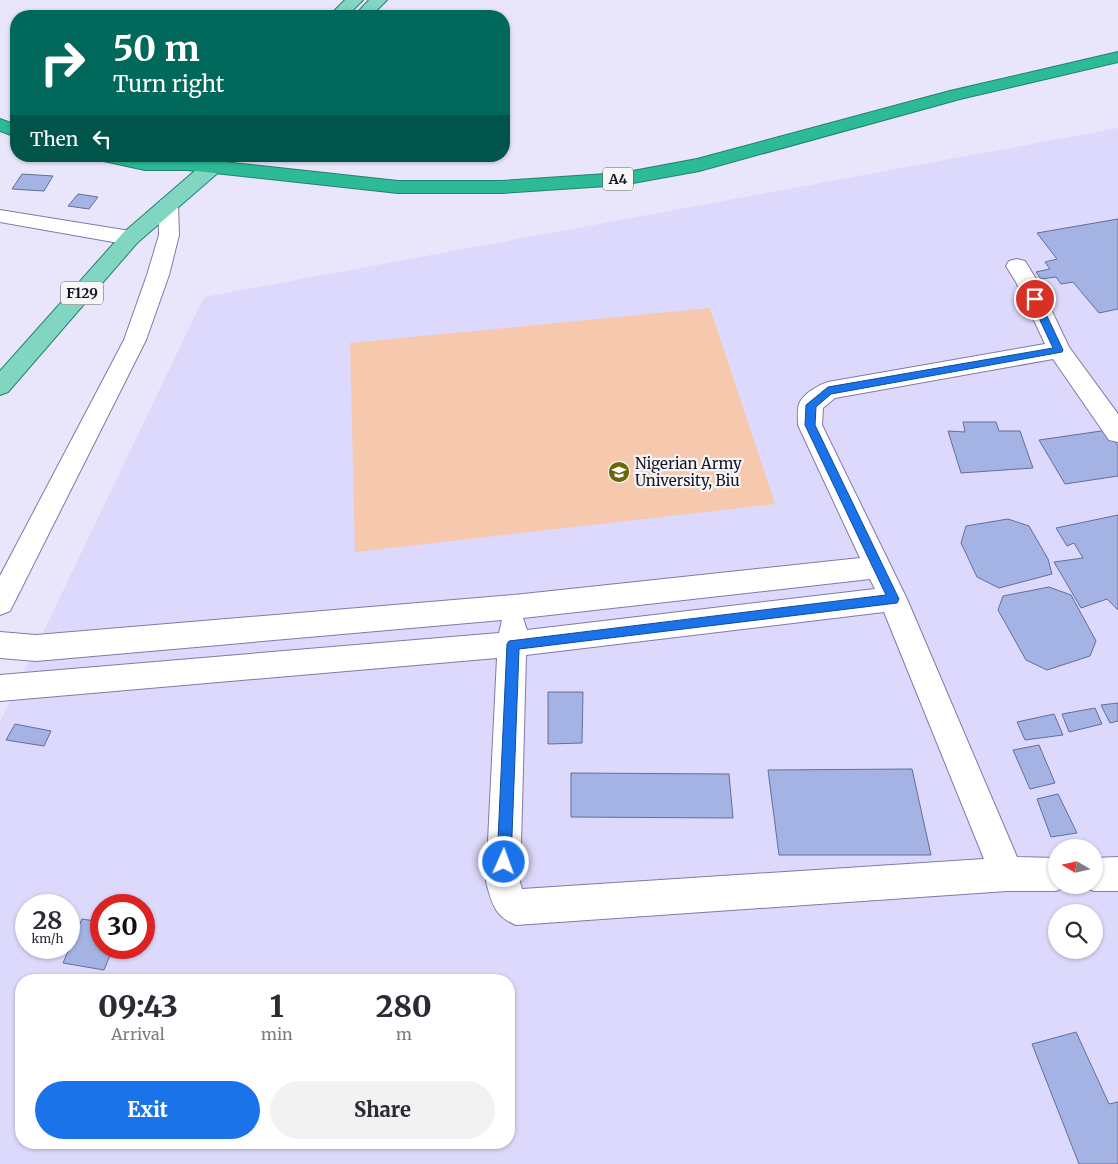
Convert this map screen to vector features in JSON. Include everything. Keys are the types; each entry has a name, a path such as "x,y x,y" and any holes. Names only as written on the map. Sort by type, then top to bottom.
{"highway":[{"name":"A4","path":"218,162 398,187 500,187 622,179 699,165 956,95 1118,57"},
{"name":"A4","path":"135,162 145,164 168,162"}],"main road":[{"path":"344,10 355,0"},
{"path":"368,10 379,0"},
{"name":"F129","path":"168,204 190,162"},
{"name":"F129","path":"0,386 130,238 218,162"}],"street":[{"path":"0,602 136,340 169,235 168,204"},
{"path":"0,216 130,238"},
{"path":"1017,266 1059,350 1118,433"},
{"path":"1007,874 893,599 810,425 811,405 828,391 1059,350"},
{"path":"0,645 36,648 514,607 878,567"},
{"path":"0,688 513,644 893,599"},
{"path":"514,607 503,882 508,899 516,908 1007,874 1048,874"},
{"path":"1103,874 1118,874"}],"shaded area":[{"name":"Nigerian Army University, Biu","path":"1118,128 1118,1164 0,1164 0,722 204,297"},
{"path":"710,308 775,504 355,552 350,343"}],"building":[{"path":"22,174 53,176 44,191 12,189"},
{"path":"78,194 98,197 89,209 68,206"},
{"path":"1118,219 1118,309 1099,313 1073,282 1061,284 1056,277 1041,279 1036,272 1050,269 1045,262 1057,259 1037,233"},
{"path":"963,422 996,422 999,431 1020,431 1033,468 961,473 948,431 965,432"},
{"path":"1108,430 1118,446 1118,476 1065,484 1039,440"},
{"path":"1118,515 1118,610 1107,599 1081,608 1054,562 1083,558 1074,543 1067,546 1056,528"},
{"path":"1008,519 1029,526 1048,559 1052,574 999,588 977,577 961,543 966,526"},
{"path":"1049,587 1071,595 1096,641 1090,656 1047,670 1026,660 998,610 1003,596"},
{"path":"548,692 583,692 582,743 548,744"},
{"path":"1118,703 1118,721 1110,723 1101,705"},
{"path":"1095,708 1102,724 1069,732 1062,714"},
{"path":"1054,714 1063,735 1025,740 1017,722"},
{"path":"15,724 51,731 44,746 6,740"},
{"path":"1039,745 1055,783 1030,789 1013,750"},
{"path":"912,769 931,855 779,855 768,770"},
{"path":"571,773 729,774 733,818 571,817"},
{"path":"1058,794 1077,833 1051,837 1037,799"},
{"path":"82,919 90,920 90,959 108,959 104,970 63,963 65,959 80,959 80,924"},
{"path":"1076,1032 1109,1104 1118,1102 1118,1164 1079,1164 1032,1044"}],"place":[{"name":"Nigerian Army University, Biu","path":"619,472"}],"route":[{"path":"504,862 513,644 893,599 810,425 811,405 828,391 1059,350 1035,299"}]}
